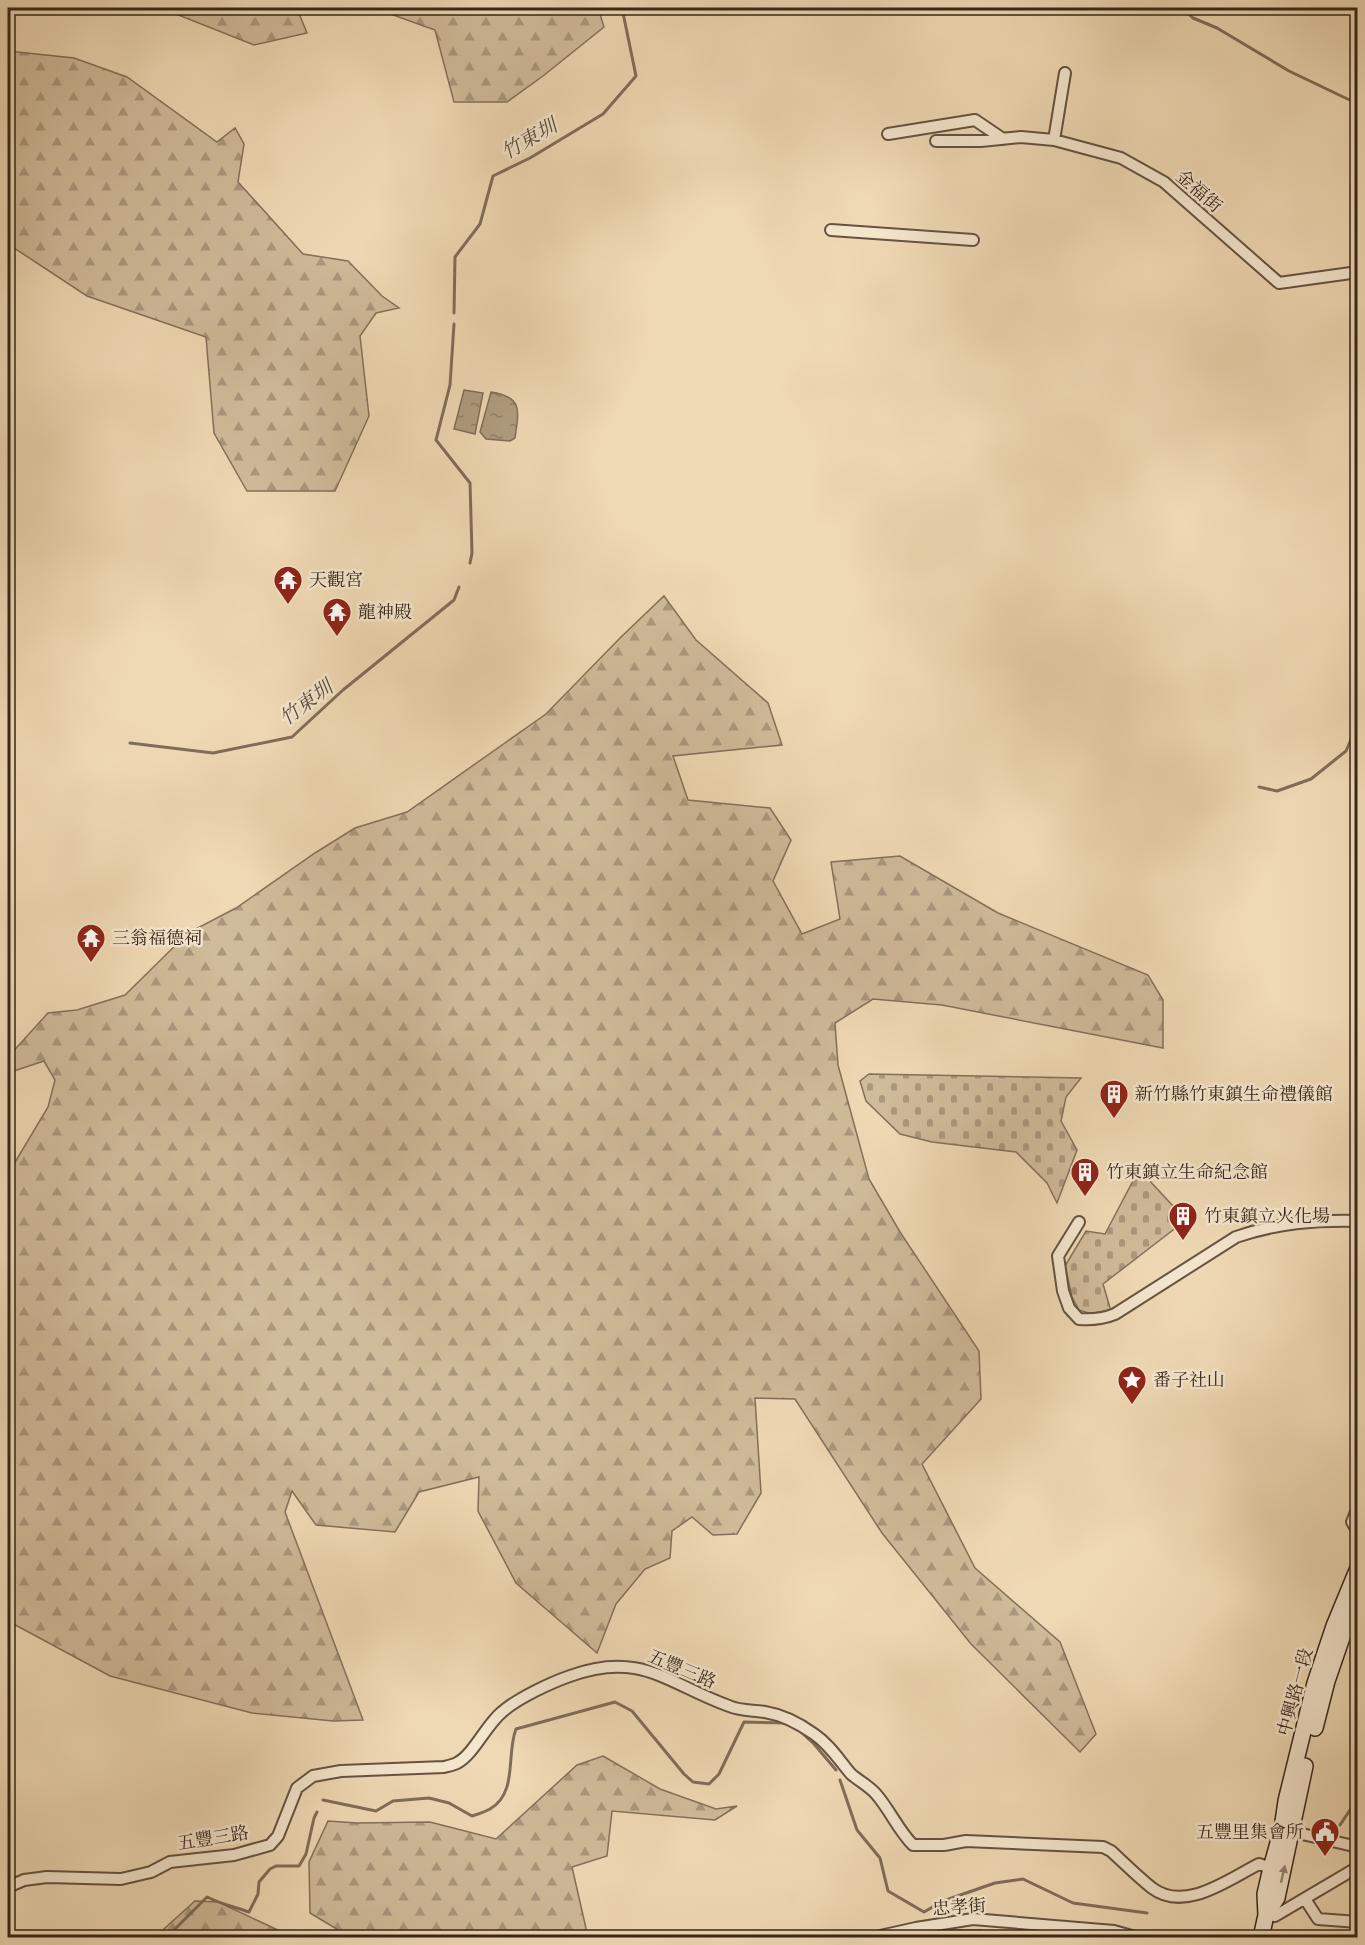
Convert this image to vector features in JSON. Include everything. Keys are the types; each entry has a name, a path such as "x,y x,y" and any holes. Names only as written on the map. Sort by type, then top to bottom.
{"main road":[{"name":"中興路一段","path":"1287,1830 1286,1801 1315,1683 1334,1626 1358,1568"},
{"name":"中興路一段","path":"1287,1830 1327,1681 1358,1594"},
{"path":"1261,1938 1266,1915 1265,1894 1270,1868 1287,1830"},
{"path":"1266,1915 1277,1898 1287,1830"}],"street":[{"path":"1054,140 1065,73"},
{"path":"888,134 975,120 1004,139"},
{"name":"金福街","path":"936,141 1021,137 1054,140 1120,158 1164,182 1279,283 1358,272"},
{"path":"831,230 973,240"},
{"path":"1358,640 1358,649"},
{"path":"1079,1222 1058,1256 1060,1274 1069,1308 1079,1319 1092,1320 1104,1319 1116,1314 1236,1237 1252,1231 1302,1221 1358,1221"},
{"path":"1358,1508 1352,1522 1358,1532"},
{"name":"五豐三路","path":"8,1887 24,1880 47,1877 121,1879 139,1876 170,1862 234,1854 270,1845 278,1836 297,1788 313,1776 351,1770 444,1767 458,1763 501,1712 571,1675 612,1666 633,1667 660,1674 705,1697 731,1707 767,1712 798,1724 829,1746 852,1775 876,1794 913,1845 944,1845 966,1841 1104,1847 1154,1889 1174,1897 1190,1896 1207,1890 1259,1864 1270,1868"},
{"path":"1287,1830 1358,1847"},
{"path":"1266,1915 1275,1916 1358,1867"},
{"path":"1305,1899 1318,1919 1358,1922"},
{"name":"忠孝街","path":"871,1938 973,1919 1114,1931 1139,1938"}],"green space":[{"path":"149,8 292,8 300,16 307,33 254,45 166,10"},
{"path":"374,8 598,8 604,27 507,102 454,102 435,30"},
{"path":"8,51 74,58 127,77 217,142 235,128 244,144 238,182 303,254 348,261 382,296 399,308 376,313 360,336 369,416 335,491 247,491 214,433 206,337 87,296 8,244"},
{"path":"664,596 696,640 768,703 782,745 673,756 688,800 770,808 791,840 773,881 802,934 840,919 831,862 900,856 998,913 1148,975 1163,1000 1163,1048 942,1005 873,999 835,1023 838,1065 869,1179 900,1232 979,1351 981,1399 922,1464 975,1568 1060,1642 1096,1734 1080,1752 971,1644 882,1533 795,1399 755,1398 761,1493 737,1534 713,1535 692,1517 672,1531 670,1558 645,1569 616,1604 597,1653 516,1583 478,1511 479,1477 419,1492 395,1532 316,1525 292,1491 285,1512 363,1720 333,1721 252,1713 110,1676 8,1621 8,1174 48,1107 55,1080 44,1061 8,1073 8,1057 48,1013 77,1010 125,995 188,933 236,908 355,828 407,812 546,714"},
{"path":"869,1074 1081,1078 1066,1097 1061,1121 1077,1150 1057,1203 1047,1183 1016,1152 932,1142 900,1134 866,1101 860,1081"},
{"path":"1134,1179 1148,1179 1186,1220 1103,1284 1111,1311 1095,1315 1079,1310 1072,1297 1065,1266 1086,1231 1105,1234"},
{"path":"603,1756 660,1789 716,1809 737,1806 715,1820 612,1811 607,1856 572,1867 588,1937 350,1937 310,1913 309,1862 328,1821 430,1822 496,1839 577,1765"},
{"path":"195,1901 218,1902 293,1937 155,1937"},
{"path":"939,1930 982,1930 984,1937 939,1937"}],"water":[{"path":"464,390 483,393 475,434 454,429"},
{"path":"491,392 509,397 516,406 518,412 515,438 510,441 486,439 480,432"}],"waterway":[{"name":"竹東圳","path":"454,313 455,257 480,224 493,176 530,158 603,114 636,76 622,8"},
{"path":"1182,8 1193,18 1217,28 1289,71 1358,104"},
{"name":"竹東圳","path":"454,324 450,385 436,440 470,483 472,553 470,563"},
{"name":"竹東圳","path":"130,743 213,753 292,737 343,690 454,600 459,587"},
{"path":"1259,787 1277,791 1311,779 1346,751 1358,719"},
{"path":"323,1800 376,1811 393,1801 429,1798 449,1803 472,1816 479,1814 499,1802 504,1793 508,1783 516,1729 615,1702 632,1711 693,1782 709,1784 719,1774 744,1722 787,1723"},
{"path":"799,1730 836,1770"},
{"path":"840,1780 857,1830 880,1858 888,1891 924,1912 943,1901 995,1883 1023,1879 1073,1903 1147,1913"},
{"path":"1340,1825 1358,1798"},
{"path":"166,1938 207,1897 249,1912 258,1894 259,1882 270,1869 276,1866 299,1866 306,1854 317,1812"}],"place":[{"name":"天觀宮","path":"288,606"},
{"name":"龍神殿","path":"337,638"},
{"name":"三翁福德祠","path":"91,964"},
{"name":"新竹縣竹東鎮生命禮儀館","path":"1114,1120"},
{"name":"竹東鎮立生命紀念館","path":"1085,1198"},
{"name":"竹東鎮立火化場","path":"1183,1242"},
{"name":"番子社山","path":"1132,1406"},
{"name":"五豐里集會所","path":"1325,1858"}]}
